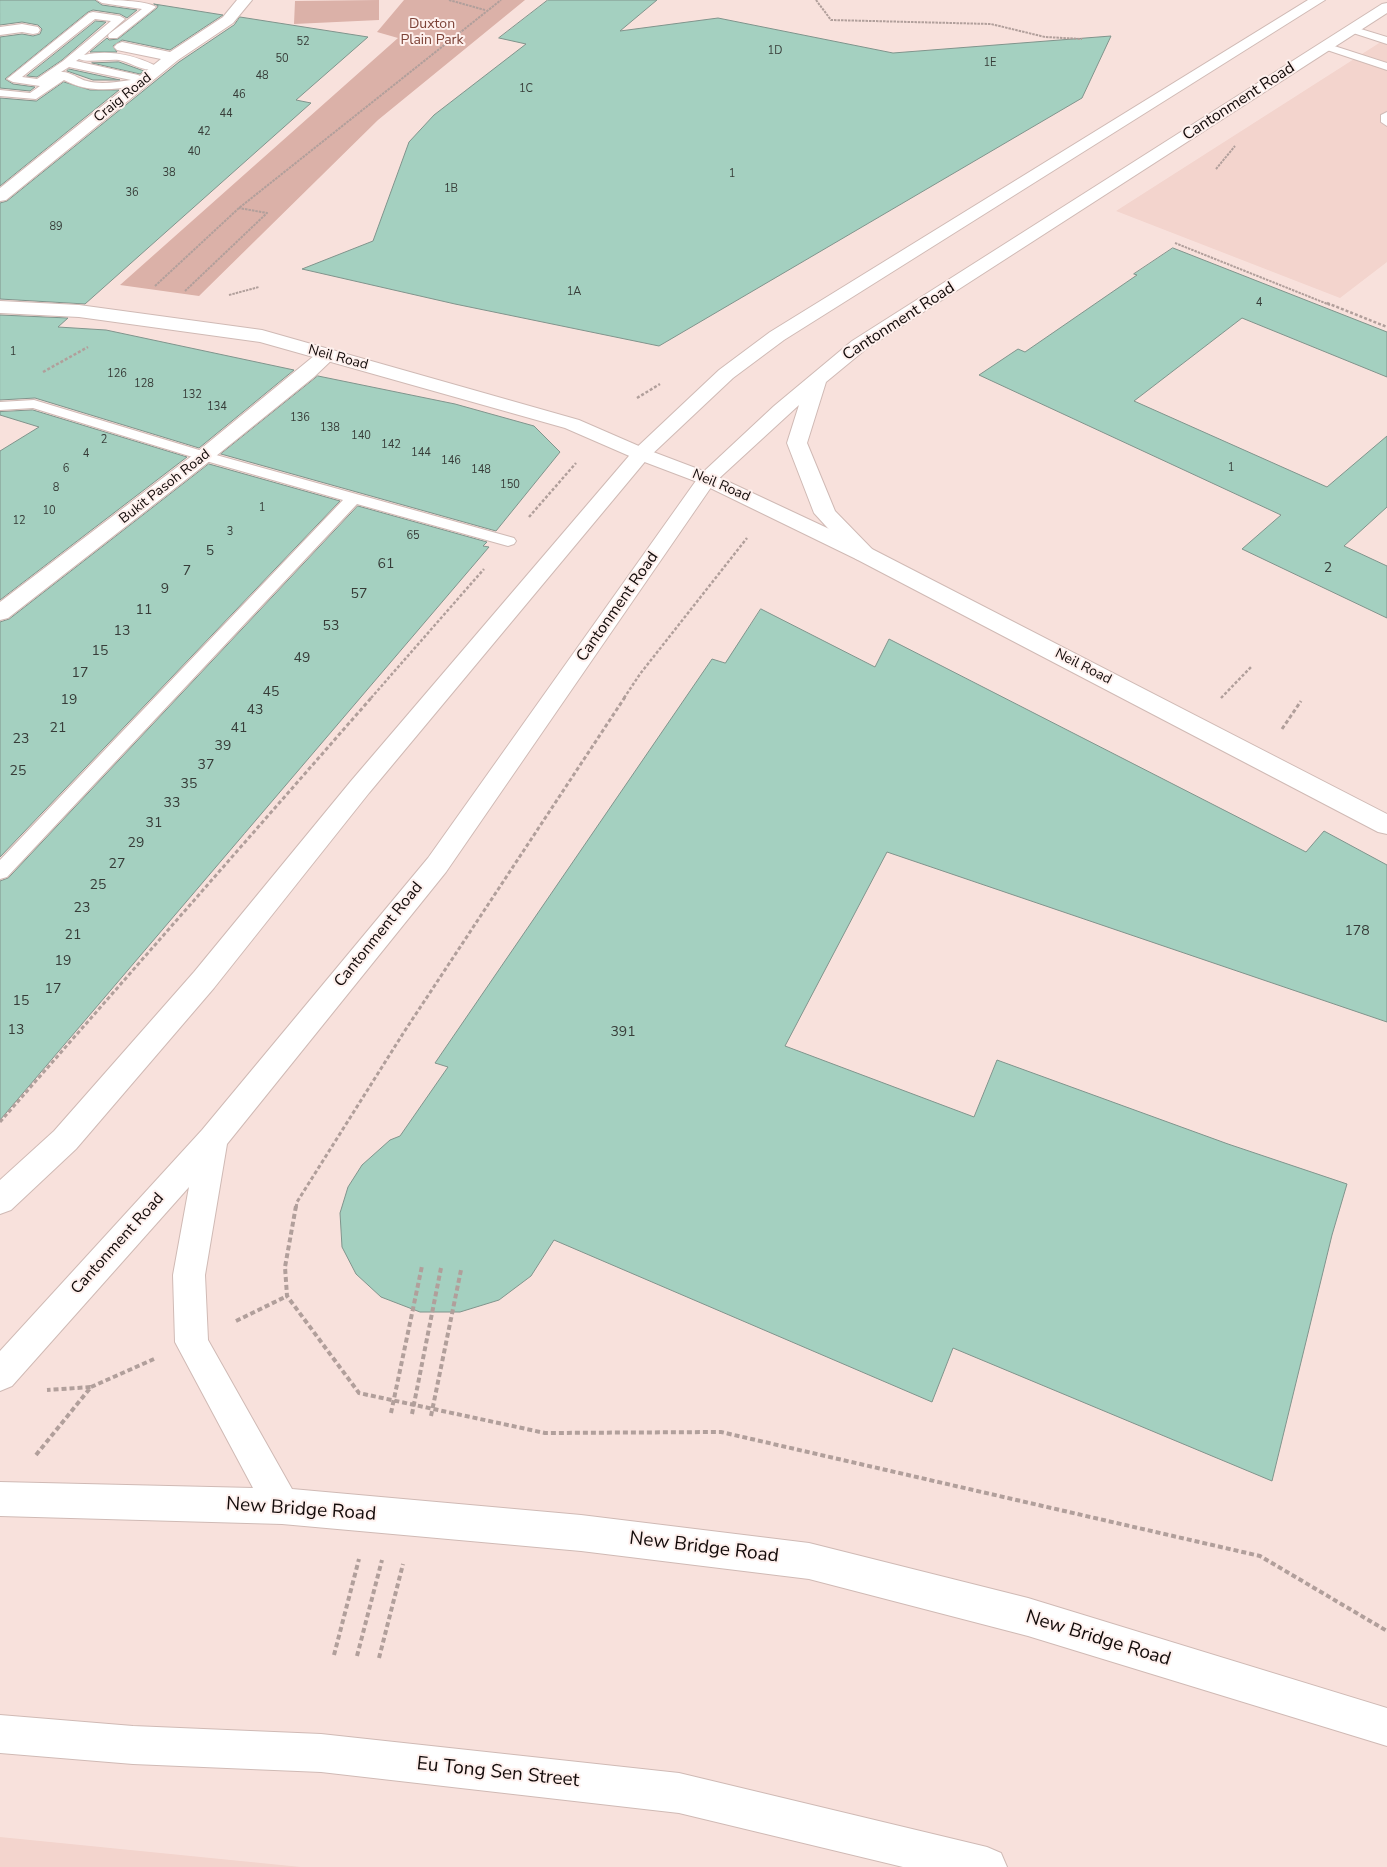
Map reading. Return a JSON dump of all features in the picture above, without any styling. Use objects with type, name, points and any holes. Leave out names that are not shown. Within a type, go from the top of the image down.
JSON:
[{"type":"main road","name":"Craig Road","points":[[0,186],[39,160],[218,19],[235,0]]},
{"type":"main road","name":"Craig Road","points":[[103,110],[150,67],[228,20],[245,0]]},
{"type":"main road","points":[[0,1200],[65,1140],[204,980],[360,787],[641,454],[726,374],[777,336],[1318,0]]},
{"type":"main road","name":"Cantonment Road","points":[[0,1375],[213,1139],[437,865],[707,479],[743,444],[859,345],[1387,7]]},
{"type":"main road","points":[[0,30],[22,28],[33,30]]},
{"type":"main road","points":[[122,47],[169,56]]},
{"type":"main road","name":"Craig Road","points":[[0,196],[39,160]]},
{"type":"main road","name":"Neil Road","points":[[0,307],[79,311],[262,336],[572,424],[641,454],[707,479],[864,554],[1387,824]]},
{"type":"main road","name":"Bukit Pasoh Road","points":[[0,613],[204,456],[307,374],[327,355]]},
{"type":"main road","points":[[817,379],[797,443],[825,513],[864,554]]},
{"type":"main road","points":[[213,1139],[189,1275],[192,1342],[282,1506]]},
{"type":"main road","name":"New Bridge Road","points":[[1,1499],[282,1506],[581,1533],[809,1561],[1028,1617],[1387,1727]]},
{"type":"main road","name":"Eu Tong Sen Street","points":[[0,1734],[132,1745],[321,1753],[679,1793],[987,1867]]},
{"type":"main road","points":[[0,1752],[132,1745]]},
{"type":"lane","points":[[0,78],[102,0],[151,7],[84,58],[115,56],[134,60],[150,67]]},
{"type":"lane","points":[[0,93],[32,97],[65,69],[120,19],[93,15],[13,79],[39,84],[65,69],[135,80]]},
{"type":"lane","points":[[1351,29],[1387,41]]},
{"type":"lane","points":[[1325,46],[1387,66]]},
{"type":"lane","points":[[65,69],[81,84],[94,86],[135,80]]},
{"type":"lane","points":[[1387,115],[1387,122]]},
{"type":"lane","points":[[0,406],[34,404],[204,456],[508,541]]},
{"type":"lane","points":[[0,872],[354,498]]},
{"type":"path","points":[[449,0],[486,10]]},
{"type":"path","points":[[157,286],[239,208],[501,0]]},
{"type":"path","points":[[816,0],[831,20],[991,24],[1045,37],[1082,39]]},
{"type":"path","points":[[184,292],[267,213],[239,208]]},
{"type":"path","points":[[1175,243],[1387,327]]},
{"type":"path","points":[[39,374],[93,344]]},
{"type":"path","points":[[0,1122],[576,462]]},
{"type":"path","points":[[749,536],[640,674],[404,1032],[297,1202],[286,1267],[287,1296],[358,1394],[545,1433],[722,1432],[1260,1556],[1387,1632]]},
{"type":"path","points":[[1279,734],[1302,701]]},
{"type":"path","points":[[391,1413],[422,1266]]},
{"type":"path","points":[[412,1414],[441,1268]]},
{"type":"path","points":[[431,1416],[462,1270]]},
{"type":"path","points":[[1,1499],[91,1387],[46,1390]]},
{"type":"path","points":[[334,1655],[362,1551]]},
{"type":"path","points":[[357,1656],[384,1553]]},
{"type":"path","points":[[379,1658],[406,1555]]},
{"type":"shaded area","points":[[1387,38],[1387,262],[1340,298],[1116,211]]},
{"type":"shaded area","points":[[0,1837],[301,1867],[0,1867]]},
{"type":"green space","points":[[379,0],[379,20],[294,24],[295,1]]},
{"type":"green space","name":"Duxton Plain Park","points":[[404,0],[525,0],[378,120],[199,296],[120,285],[398,38],[377,32]]},
{"type":"building","points":[[0,0],[95,0],[102,5],[137,10],[127,18],[120,14],[93,10],[88,12],[5,79],[13,84],[35,87],[30,91],[0,88],[0,37],[22,34],[33,36],[40,34],[42,29],[38,25],[22,22],[0,25]]},
{"type":"building","points":[[548,0],[657,0],[620,31],[718,18],[893,53],[1111,36],[1082,98],[659,346],[455,304],[302,269],[373,241],[409,142],[434,115],[526,44],[499,38]]},
{"type":"building","points":[[154,4],[223,15],[170,50],[122,40],[113,46],[117,52],[90,52],[107,38],[109,40],[118,39],[157,8],[158,6]]},
{"type":"building","points":[[240,17],[368,37],[296,100],[311,103],[85,304],[0,299],[0,203],[7,201],[179,62],[234,25]]},
{"type":"building","points":[[96,21],[106,22],[62,60],[37,77],[27,76]]},
{"type":"building","points":[[119,62],[144,71],[140,74],[92,63]]},
{"type":"building","points":[[69,69],[120,80],[93,80],[67,71]]},
{"type":"building","points":[[64,82],[90,90],[119,90],[0,186],[0,98],[36,101]]},
{"type":"building","points":[[1173,248],[1387,332],[1387,377],[1242,318],[1134,401],[1327,487],[1387,436],[1387,507],[1344,546],[1387,566],[1387,618],[1242,549],[1281,515],[979,375],[1018,349],[1025,352]]},
{"type":"building","points":[[0,315],[68,318],[58,327],[106,330],[294,370],[199,448],[35,398],[0,400]]},
{"type":"building","points":[[318,376],[455,404],[534,426],[560,452],[496,531],[221,454]]},
{"type":"building","points":[[33,410],[187,457],[0,600],[0,451],[39,427],[0,415],[0,412]]},
{"type":"building","points":[[209,464],[340,501],[0,857],[0,622],[9,619]]},
{"type":"building","points":[[358,506],[487,542],[483,546],[489,547],[0,1120],[0,881],[8,878]]},
{"type":"building","points":[[761,609],[875,667],[889,639],[1306,852],[1324,831],[1387,865],[1387,1022],[887,852],[785,1046],[974,1117],[997,1060],[1228,1144],[1347,1184],[1332,1235],[1272,1481],[953,1348],[932,1402],[554,1240],[531,1276],[499,1300],[460,1312],[420,1312],[381,1297],[356,1274],[342,1247],[340,1213],[348,1187],[362,1165],[390,1140],[400,1136],[448,1067],[435,1063],[712,659],[725,663]]}]
